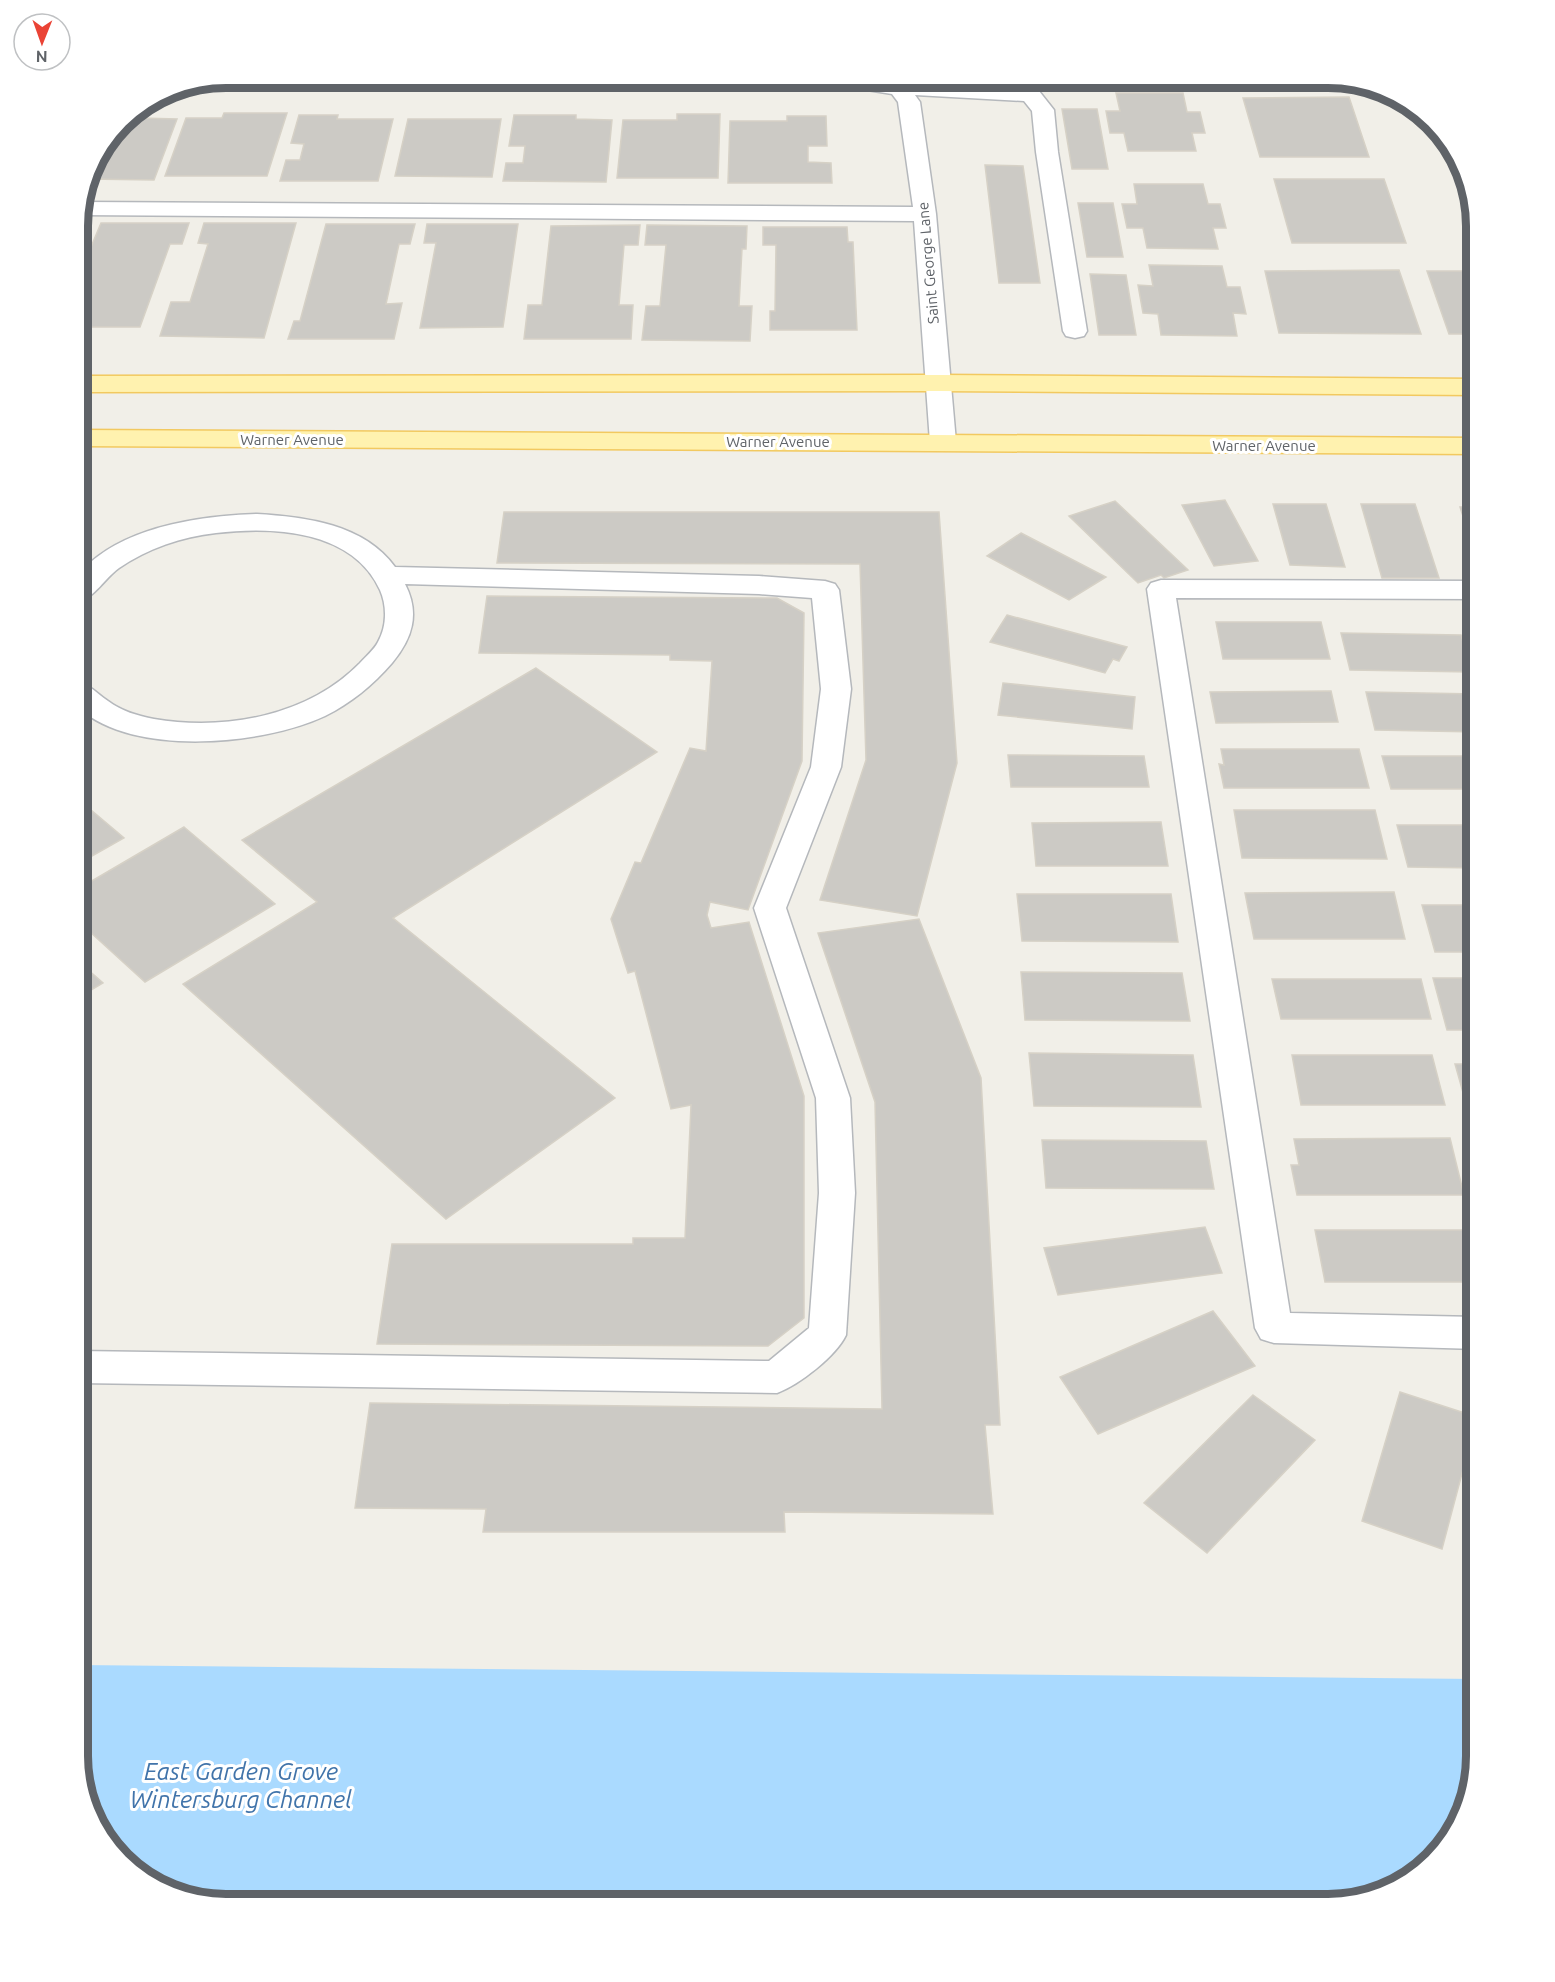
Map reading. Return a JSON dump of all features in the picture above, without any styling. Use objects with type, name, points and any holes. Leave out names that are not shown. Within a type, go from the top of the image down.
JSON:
[{"type":"main road","points":[[89,384],[938,383],[1466,387]]},
{"type":"main road","name":"Warner Avenue","points":[[89,438],[1466,446]]},
{"type":"street","name":"Saint George Lane","points":[[900,89],[909,102],[925,214],[943,442]]},
{"type":"street","points":[[1016,89],[1031,96],[1043,110],[1047,152],[1076,332]]},
{"type":"street","points":[[90,209],[925,214]]},
{"type":"street","points":[[89,579],[100,568],[134,549],[170,534],[210,525],[259,522],[300,526],[338,536],[368,553],[389,575],[400,608],[393,643],[366,677],[323,705],[268,725],[209,734],[151,729],[103,712],[89,701]]},
{"type":"street","points":[[88,1367],[777,1377],[827,1335],[837,1193],[833,1098],[770,908],[826,767],[836,689],[825,590],[759,585],[389,575]]},
{"type":"street","points":[[1466,590],[1161,589],[1274,1329],[1466,1333]]},
{"type":"water","name":"East Garden Grove Wintersburg Channel","points":[[88,1665],[1466,1679],[1465,1774],[1462,1791],[1448,1825],[1438,1840],[1420,1859],[1398,1875],[1381,1883],[1364,1889],[1329,1894],[226,1894],[191,1889],[157,1875],[129,1853],[112,1832],[103,1817],[91,1783],[88,1756]]},
{"type":"building","points":[[1116,93],[1183,93],[1187,112],[1200,112],[1205,133],[1192,133],[1196,151],[1128,151],[1124,133],[1110,133],[1106,111],[1120,111]]},
{"type":"building","points":[[1349,97],[1369,157],[1260,157],[1243,98]]},
{"type":"building","points":[[1062,109],[1097,109],[1108,169],[1072,169]]},
{"type":"building","points":[[224,113],[287,113],[267,176],[165,176],[186,118],[222,118]]},
{"type":"building","points":[[677,114],[720,114],[718,178],[617,178],[623,120],[677,120]]},
{"type":"building","points":[[299,115],[338,115],[337,119],[393,119],[378,181],[280,181],[286,160],[300,160],[304,144],[291,143]]},
{"type":"building","points":[[514,115],[576,115],[576,119],[612,120],[606,182],[503,181],[506,163],[523,163],[525,146],[509,146]]},
{"type":"building","points":[[787,116],[826,116],[827,146],[808,146],[808,162],[831,163],[832,183],[728,183],[730,121],[787,121]]},
{"type":"building","points":[[141,118],[177,119],[154,180],[97,179],[117,142]]},
{"type":"building","points":[[408,119],[501,119],[492,177],[395,176]]},
{"type":"building","points":[[985,165],[1023,166],[1040,283],[999,283]]},
{"type":"building","points":[[1274,179],[1384,179],[1406,243],[1292,243]]},
{"type":"building","points":[[1134,184],[1203,184],[1208,204],[1220,204],[1226,228],[1213,228],[1218,249],[1147,248],[1143,228],[1127,228],[1122,204],[1137,204]]},
{"type":"building","points":[[1078,203],[1113,203],[1123,257],[1087,257]]},
{"type":"building","points":[[101,223],[189,223],[182,244],[170,244],[140,327],[89,327],[89,252]]},
{"type":"building","points":[[204,223],[296,223],[264,338],[160,336],[171,302],[190,302],[208,244],[198,243]]},
{"type":"building","points":[[326,224],[415,224],[410,244],[399,244],[386,304],[402,303],[394,339],[288,339],[294,321],[300,321]]},
{"type":"building","points":[[427,224],[518,224],[503,327],[420,328],[436,243],[424,243]]},
{"type":"building","points":[[640,225],[638,245],[624,245],[619,305],[633,305],[631,339],[524,339],[528,305],[542,305],[551,226]]},
{"type":"building","points":[[647,225],[747,226],[746,249],[742,249],[739,306],[752,306],[750,341],[642,340],[646,306],[660,306],[666,245],[645,245]]},
{"type":"building","points":[[763,227],[847,227],[848,242],[853,242],[857,330],[770,330],[770,311],[775,311],[776,245],[763,245]]},
{"type":"building","points":[[1149,265],[1222,266],[1227,287],[1240,287],[1246,314],[1233,313],[1237,336],[1161,335],[1158,314],[1143,313],[1138,285],[1153,286]]},
{"type":"building","points":[[1399,270],[1421,334],[1279,333],[1265,271]]},
{"type":"building","points":[[1427,271],[1466,271],[1466,334],[1449,334]]},
{"type":"building","points":[[1090,274],[1126,275],[1136,335],[1099,335]]},
{"type":"building","points":[[1225,500],[1258,561],[1214,566],[1182,505]]},
{"type":"building","points":[[1115,501],[1188,570],[1164,578],[1161,575],[1138,583],[1069,516]]},
{"type":"building","points":[[1273,504],[1326,504],[1345,567],[1290,565]]},
{"type":"building","points":[[1361,504],[1415,504],[1439,578],[1382,578]]},
{"type":"building","points":[[1460,507],[1466,507],[1466,525]]},
{"type":"building","points":[[504,512],[939,512],[957,763],[917,916],[820,900],[866,760],[860,564],[497,563]]},
{"type":"building","points":[[1021,533],[1106,577],[1069,600],[987,556]]},
{"type":"building","points":[[487,596],[777,598],[804,613],[802,761],[748,910],[710,902],[707,915],[711,928],[749,922],[804,1096],[804,1318],[768,1346],[377,1344],[392,1244],[633,1244],[633,1238],[685,1238],[691,1105],[671,1109],[635,971],[628,973],[611,919],[635,862],[641,863],[690,748],[706,751],[712,661],[670,660],[670,655],[479,653]]},
{"type":"building","points":[[1007,615],[1127,647],[1119,661],[1113,659],[1105,673],[990,642]]},
{"type":"building","points":[[1216,622],[1321,622],[1330,659],[1223,659]]},
{"type":"building","points":[[1341,633],[1461,635],[1466,654],[1466,672],[1350,670]]},
{"type":"building","points":[[536,668],[657,752],[393,918],[615,1098],[446,1219],[183,984],[317,902],[242,840]]},
{"type":"building","points":[[1003,683],[1135,697],[1132,729],[998,715]]},
{"type":"building","points":[[1331,691],[1338,722],[1216,723],[1210,692]]},
{"type":"building","points":[[1366,692],[1466,694],[1466,732],[1375,730]]},
{"type":"building","points":[[1221,749],[1359,749],[1369,788],[1224,788],[1219,764],[1224,765]]},
{"type":"building","points":[[1008,755],[1144,756],[1149,787],[1011,787]]},
{"type":"building","points":[[1382,756],[1466,756],[1466,789],[1391,789]]},
{"type":"building","points":[[89,808],[124,838],[89,858]]},
{"type":"building","points":[[1234,810],[1375,810],[1387,859],[1242,858]]},
{"type":"building","points":[[1161,822],[1168,866],[1036,866],[1032,823]]},
{"type":"building","points":[[1397,825],[1466,825],[1466,868],[1408,867]]},
{"type":"building","points":[[184,827],[275,904],[145,982],[89,931],[89,883]]},
{"type":"building","points":[[1394,892],[1405,939],[1254,939],[1245,893]]},
{"type":"building","points":[[1017,894],[1171,894],[1178,942],[1022,941]]},
{"type":"building","points":[[1422,905],[1466,905],[1466,952],[1435,952]]},
{"type":"building","points":[[919,919],[981,1078],[1000,1425],[985,1425],[993,1514],[784,1512],[785,1532],[483,1532],[486,1509],[355,1508],[370,1403],[882,1409],[875,1102],[818,933]]},
{"type":"building","points":[[89,970],[103,983],[88,992]]},
{"type":"building","points":[[1021,972],[1182,973],[1190,1021],[1025,1020]]},
{"type":"building","points":[[1433,978],[1466,978],[1466,1030],[1447,1030]]},
{"type":"building","points":[[1272,979],[1421,979],[1431,1019],[1281,1019]]},
{"type":"building","points":[[1029,1053],[1193,1055],[1201,1107],[1034,1106]]},
{"type":"building","points":[[1292,1055],[1432,1055],[1445,1105],[1301,1105]]},
{"type":"building","points":[[1455,1064],[1466,1064],[1466,1103]]},
{"type":"building","points":[[1450,1138],[1464,1195],[1297,1195],[1291,1165],[1299,1165],[1294,1139]]},
{"type":"building","points":[[1042,1140],[1206,1141],[1214,1189],[1046,1188]]},
{"type":"building","points":[[1205,1227],[1222,1273],[1058,1295],[1044,1248]]},
{"type":"building","points":[[1315,1230],[1466,1230],[1466,1282],[1325,1282]]},
{"type":"building","points":[[1213,1311],[1255,1366],[1098,1434],[1060,1377]]},
{"type":"building","points":[[1400,1392],[1466,1413],[1466,1458],[1442,1549],[1362,1521]]},
{"type":"building","points":[[1253,1395],[1315,1440],[1207,1553],[1144,1503]]}]
